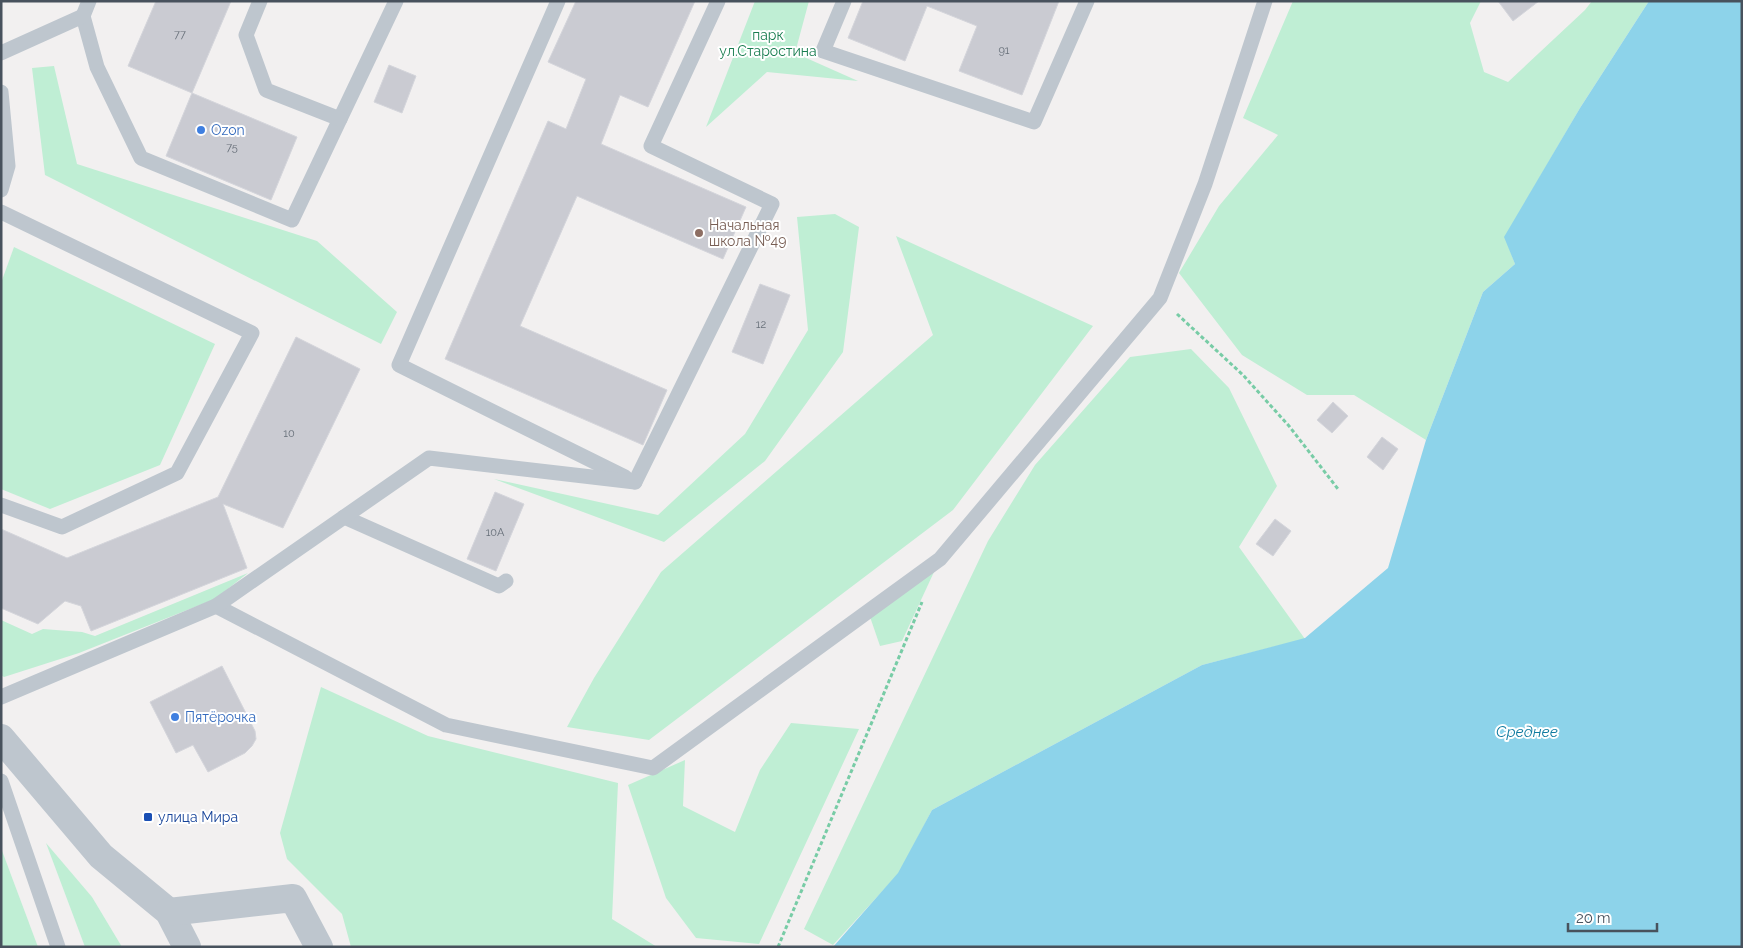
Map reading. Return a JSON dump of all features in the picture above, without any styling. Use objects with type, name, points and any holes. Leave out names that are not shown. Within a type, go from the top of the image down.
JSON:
[{"type":"street","points":[[1,738],[101,856],[169,912],[187,947]]},
{"type":"street","points":[[169,912],[293,898],[319,947]]},
{"type":"lane","points":[[1,53],[82,16],[89,1]]},
{"type":"lane","points":[[260,1],[246,35],[266,90],[340,119]]},
{"type":"lane","points":[[82,16],[97,67],[141,158],[292,220],[396,1]]},
{"type":"lane","points":[[558,1],[399,365],[635,482]]},
{"type":"lane","points":[[635,482],[772,204],[652,146],[718,1]]},
{"type":"lane","points":[[844,1],[823,51],[1034,122],[1087,1]]},
{"type":"lane","points":[[216,606],[446,725],[653,768],[940,560],[1160,298],[1205,184],[1265,1]]},
{"type":"lane","points":[[1,92],[8,166],[1,190]]},
{"type":"lane","points":[[1,212],[252,333],[177,473],[62,527],[1,505]]},
{"type":"lane","points":[[1,697],[216,606],[429,458],[635,482]]},
{"type":"lane","points":[[344,517],[499,586],[506,581]]},
{"type":"lane","points":[[1,781],[58,947]]},
{"type":"path","points":[[1160,298],[1243,376],[1289,426],[1338,490]]},
{"type":"path","points":[[778,947],[940,560]]},
{"type":"green space","name":"парк ул.Старостина","points":[[755,1],[809,1],[795,53],[858,81],[767,72],[706,127]]},
{"type":"green space","points":[[1293,1],[1481,1],[1470,23],[1484,72],[1508,82],[1585,10],[1592,1],[1649,1],[1580,108],[1505,237],[1515,264],[1483,292],[1426,440],[1354,395],[1307,395],[1242,355],[1179,273],[1219,206],[1278,135],[1243,118]]},
{"type":"green space","points":[[54,66],[77,164],[317,241],[397,312],[381,344],[45,175],[32,68]]},
{"type":"green space","points":[[835,214],[859,227],[843,352],[765,461],[664,542],[494,479],[658,515],[745,434],[808,330],[797,217]]},
{"type":"green space","points":[[896,236],[1093,326],[953,510],[649,740],[567,727],[594,678],[661,572],[933,335]]},
{"type":"green space","points":[[14,247],[215,344],[160,465],[50,509],[1,489],[1,283]]},
{"type":"green space","points":[[1191,349],[1229,388],[1277,486],[1239,547],[1305,639],[1202,665],[932,810],[899,873],[833,945],[804,929],[988,541],[1035,465],[1130,357]]},
{"type":"green space","points":[[940,559],[902,641],[880,646],[869,614]]},
{"type":"green space","points":[[248,573],[215,599],[79,653],[4,677],[1,675],[1,620],[32,634],[43,629],[82,632],[95,636]]},
{"type":"green space","points":[[321,687],[428,736],[618,783],[612,919],[657,947],[351,947],[342,914],[287,859],[280,833]]},
{"type":"green space","points":[[791,723],[859,729],[759,944],[696,938],[666,898],[628,785],[685,760],[683,806],[735,832],[760,770]]},
{"type":"green space","points":[[46,843],[92,897],[122,947],[85,947]]},
{"type":"green space","points":[[1,848],[38,947],[1,947]]},
{"type":"water","name":"Среднее","points":[[1649,1],[1742,1],[1742,947],[833,947],[898,873],[932,810],[1202,665],[1305,638],[1388,568],[1426,440],[1483,292],[1515,264],[1504,237],[1580,108]]},
{"type":"building","points":[[156,1],[231,1],[192,93],[128,66]]},
{"type":"building","name":"Начальная школа №49","points":[[576,1],[695,1],[648,107],[620,95],[601,144],[746,207],[723,259],[577,196],[520,326],[667,390],[643,445],[445,359],[548,121],[566,129],[586,79],[548,62]]},
{"type":"building","points":[[863,1],[1059,1],[1022,95],[959,71],[977,26],[927,6],[905,61],[848,38]]},
{"type":"building","points":[[1498,1],[1539,1],[1513,21]]},
{"type":"building","points":[[389,65],[416,76],[402,113],[374,102]]},
{"type":"building","points":[[192,93],[297,137],[271,200],[166,156]]},
{"type":"building","points":[[760,284],[790,295],[763,364],[732,352]]},
{"type":"building","points":[[296,337],[360,369],[283,528],[223,504],[247,568],[91,631],[81,606],[65,601],[38,624],[1,608],[1,529],[67,558],[218,497]]},
{"type":"building","points":[[1333,402],[1348,416],[1332,433],[1317,420]]},
{"type":"building","points":[[1382,437],[1398,449],[1383,470],[1367,457]]},
{"type":"building","points":[[495,492],[524,504],[496,571],[467,559]]},
{"type":"building","points":[[1275,519],[1291,531],[1273,556],[1256,544]]},
{"type":"building","points":[[222,666],[255,731],[256,739],[245,753],[208,772],[193,745],[176,753],[150,702]]},
{"type":"place","name":"Ozon","points":[[201,130]]},
{"type":"place","name":"Начальная школа №49","points":[[699,233]]},
{"type":"place","name":"Пятёрочка","points":[[175,717]]},
{"type":"place","name":"улица Мира","points":[[148,817]]}]
